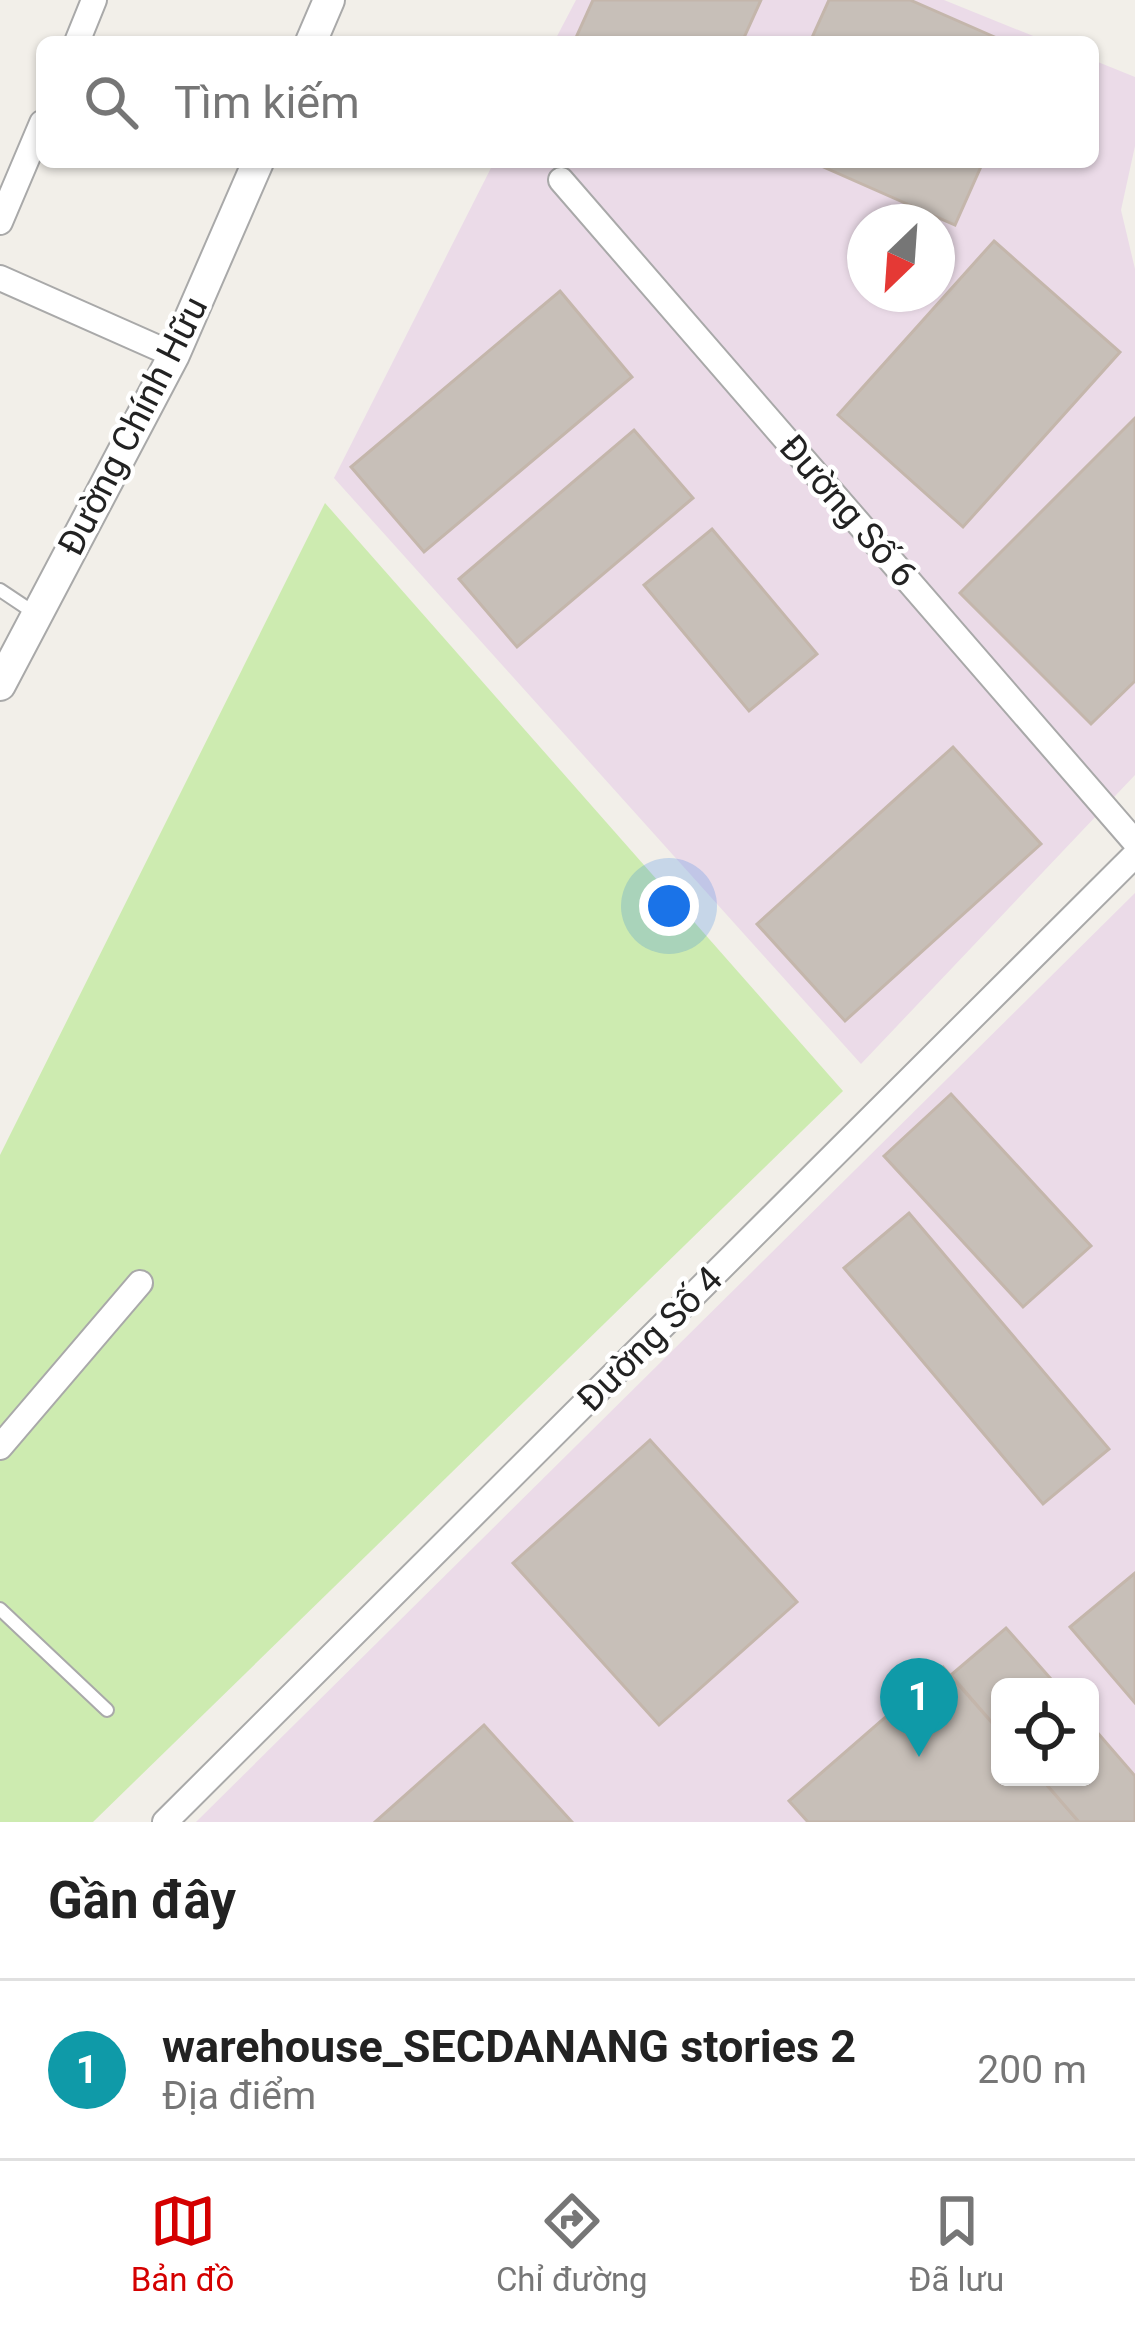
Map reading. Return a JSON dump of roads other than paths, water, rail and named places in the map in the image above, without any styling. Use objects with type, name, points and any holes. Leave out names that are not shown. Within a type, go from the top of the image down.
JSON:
[{"type":"street","points":[[79,36],[94,0]]},
{"type":"street","points":[[314,36],[329,0]]},
{"type":"street","points":[[0,222],[36,137]]},
{"type":"street","name":"Đường Chính Hữu","points":[[0,685],[174,355],[255,168]]},
{"type":"street","name":"Đường Số 6","points":[[561,180],[1135,842]]},
{"type":"street","points":[[0,278],[174,355]]},
{"type":"street","name":"Đường Số 4","points":[[165,1822],[1135,855]]},
{"type":"street","points":[[0,1447],[140,1282]]},
{"type":"lane","points":[[0,590],[37,615]]},
{"type":"lane","points":[[0,1609],[107,1710]]},
{"type":"place","name":"warehouse_SECDANANG stories 2","points":[[919,1757]]}]
